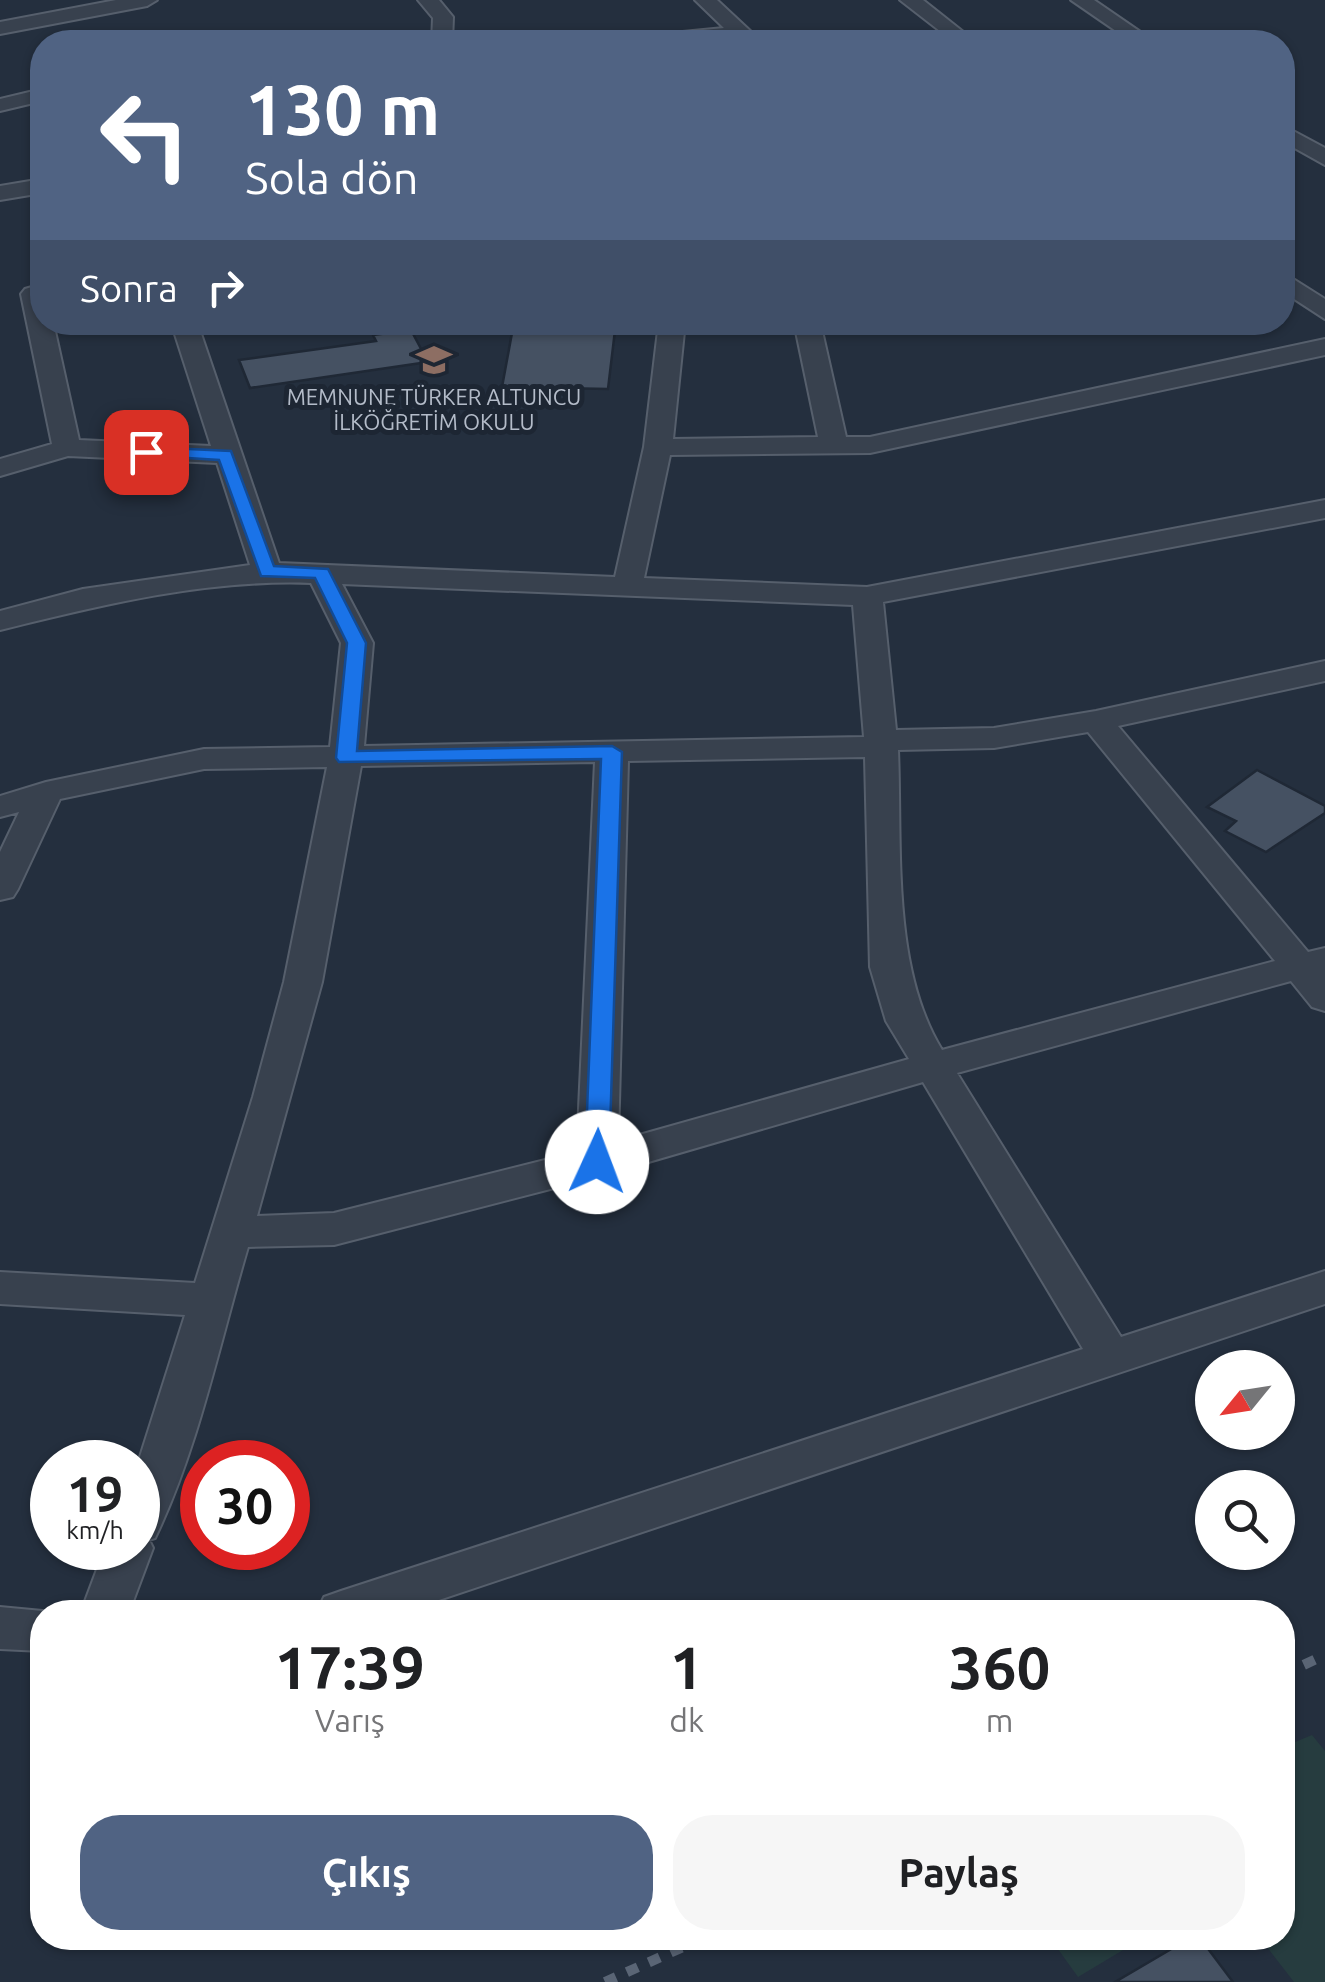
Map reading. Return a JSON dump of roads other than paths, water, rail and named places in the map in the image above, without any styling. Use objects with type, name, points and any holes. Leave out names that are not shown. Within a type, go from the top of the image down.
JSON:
[{"type":"street","points":[[8,0],[48,30]]},
{"type":"street","points":[[0,28],[148,0]]},
{"type":"street","points":[[428,0],[443,18],[442,30]]},
{"type":"street","points":[[706,0],[738,30]]},
{"type":"street","points":[[910,0],[950,30]]},
{"type":"street","points":[[1081,0],[1127,30]]},
{"type":"street","points":[[0,105],[30,98]]},
{"type":"street","points":[[1295,138],[1325,158]]},
{"type":"street","points":[[0,193],[30,188]]},
{"type":"street","points":[[1295,289],[1325,311]]},
{"type":"street","points":[[41,335],[67,448]]},
{"type":"street","points":[[188,335],[267,572]]},
{"type":"street","points":[[628,584],[658,447],[671,335]]},
{"type":"street","points":[[810,335],[834,446]]},
{"type":"street","points":[[658,447],[870,446],[1325,347]]},
{"type":"street","points":[[0,468],[67,448],[226,455]]},
{"type":"street","points":[[0,621],[83,598],[267,572],[866,596],[1324,510]]},
{"type":"street","points":[[160,1456],[273,1097],[303,982],[346,758],[357,643],[321,572]]},
{"type":"street","points":[[866,596],[880,743],[889,968],[905,1021],[1110,1356]]},
{"type":"street","points":[[0,807],[46,792],[204,759],[612,752],[994,738],[1325,670]]},
{"type":"street","points":[[231,1232],[334,1229],[597,1162],[932,1066],[1317,975],[1096,720]]},
{"type":"street","points":[[597,1162],[612,752]]},
{"type":"street","points":[[0,890],[46,792]]},
{"type":"street","points":[[377,1600],[1325,1287]]},
{"type":"street","points":[[0,1288],[210,1300]]},
{"type":"street","points":[[110,1600],[121,1570]]},
{"type":"street","points":[[0,1628],[30,1629]]},
{"type":"railway","points":[[1295,1669],[1325,1655]]},
{"type":"railway","points":[[605,1982],[676,1950]]},
{"type":"place","name":"MEMNUNE TÜRKER ALTUNCU İLKÖĞRETİM OKULU","points":[[434,360]]}]
